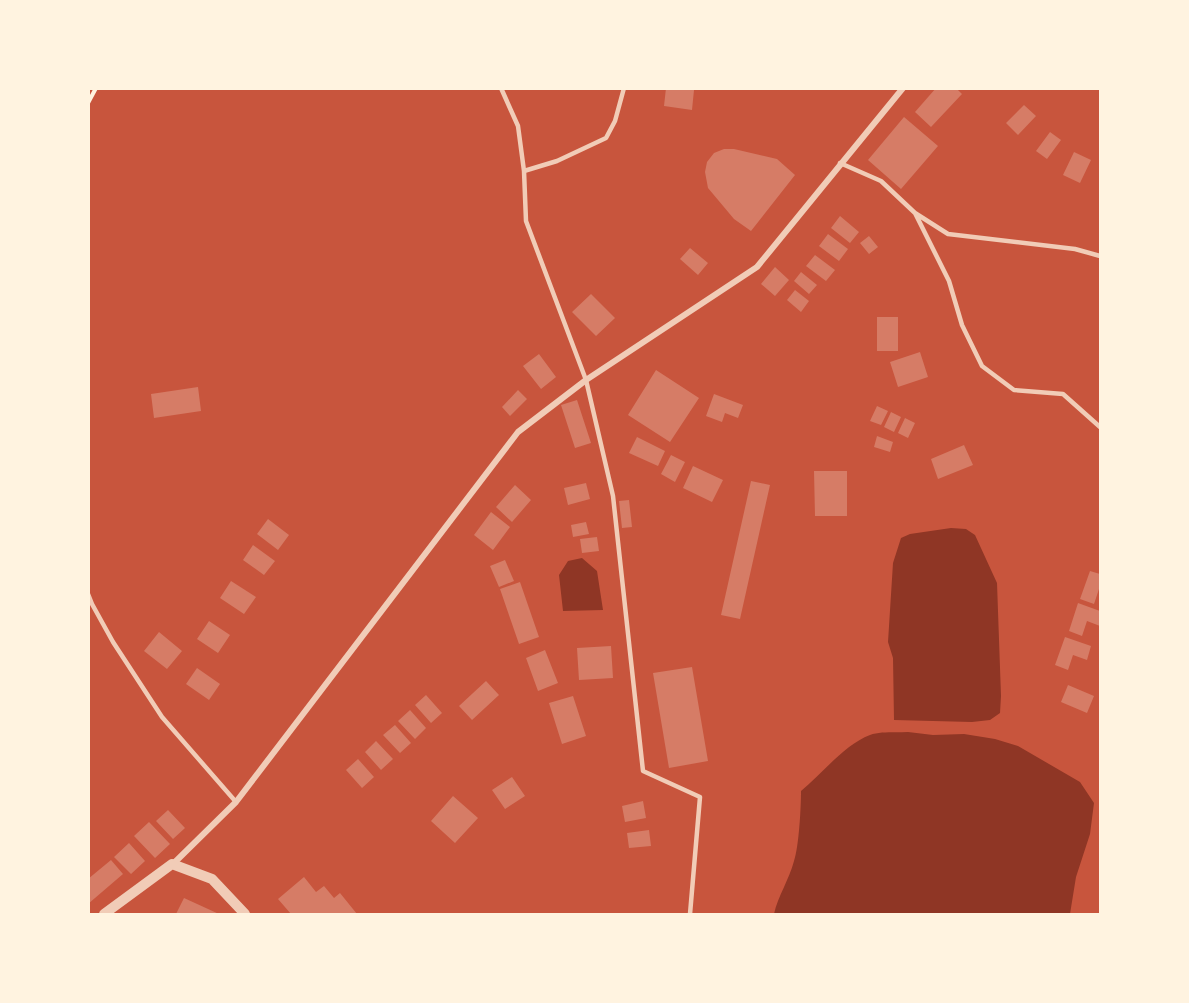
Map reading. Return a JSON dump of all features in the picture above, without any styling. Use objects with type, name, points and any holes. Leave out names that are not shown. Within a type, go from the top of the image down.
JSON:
[{"type":"street","points":[[104,915],[172,864],[236,802],[518,432],[586,380],[756,267],[903,88]]},
{"type":"street","points":[[172,864],[212,879],[245,915]]},
{"type":"lane","points":[[501,88],[518,126],[524,171],[526,221],[586,380],[613,496],[643,771],[700,797],[690,915]]},
{"type":"lane","points":[[524,171],[557,161],[606,138],[615,122],[624,88]]},
{"type":"lane","points":[[840,164],[881,181],[915,213],[948,234],[1075,249],[1101,256]]},
{"type":"lane","points":[[915,213],[949,282],[962,325],[982,366],[1014,390],[1063,394],[1101,427]]},
{"type":"lane","points":[[88,594],[113,642],[162,717],[236,802]]},
{"type":"path","points":[[88,103],[96,88]]},
{"type":"shaded area","points":[[951,528],[966,529],[975,535],[997,583],[1000,713],[990,720],[972,722],[894,720],[893,658],[888,642],[893,563],[901,538],[910,534]]},
{"type":"shaded area","points":[[582,558],[597,571],[603,610],[563,611],[559,575],[568,561]]},
{"type":"shaded area","points":[[908,732],[933,735],[964,734],[995,739],[1018,746],[1080,782],[1094,803],[1090,834],[1076,877],[1070,914],[774,914],[796,854],[801,791],[851,745],[860,740],[879,733]]},
{"type":"building","points":[[666,88],[694,90],[692,110],[664,106]]},
{"type":"building","points":[[936,88],[956,88],[962,94],[931,127],[915,112]]},
{"type":"building","points":[[1024,105],[1036,116],[1018,135],[1006,123]]},
{"type":"building","points":[[904,117],[938,146],[901,189],[868,160]]},
{"type":"building","points":[[1050,132],[1061,140],[1047,159],[1036,151]]},
{"type":"building","points":[[724,149],[734,149],[777,159],[795,175],[751,231],[734,219],[708,188],[705,172],[707,162],[714,153]]},
{"type":"building","points":[[1074,152],[1091,160],[1080,183],[1063,175]]},
{"type":"building","points":[[840,216],[859,232],[850,243],[831,228]]},
{"type":"building","points":[[828,234],[848,249],[839,261],[819,246]]},
{"type":"building","points":[[869,236],[878,247],[869,254],[860,243]]},
{"type":"building","points":[[690,248],[708,263],[698,275],[680,259]]},
{"type":"building","points":[[815,255],[835,270],[826,281],[806,266]]},
{"type":"building","points":[[775,267],[789,280],[775,296],[761,284]]},
{"type":"building","points":[[801,272],[817,285],[809,294],[794,281]]},
{"type":"building","points":[[795,290],[809,301],[801,312],[787,300]]},
{"type":"building","points":[[591,294],[615,318],[596,336],[572,312]]},
{"type":"building","points":[[877,317],[898,317],[898,351],[877,351]]},
{"type":"building","points":[[920,352],[928,377],[898,387],[890,362]]},
{"type":"building","points":[[539,354],[556,377],[541,389],[523,366]]},
{"type":"building","points":[[656,370],[699,398],[670,442],[628,415]]},
{"type":"building","points":[[198,387],[201,411],[154,418],[151,394]]},
{"type":"building","points":[[518,390],[527,399],[510,416],[502,407]]},
{"type":"building","points":[[714,394],[743,405],[738,418],[725,413],[722,422],[706,416]]},
{"type":"building","points":[[577,400],[591,443],[575,448],[561,405]]},
{"type":"building","points":[[877,406],[888,411],[881,425],[870,421]]},
{"type":"building","points":[[891,412],[901,417],[894,432],[884,427]]},
{"type":"building","points":[[905,418],[915,423],[908,438],[898,433]]},
{"type":"building","points":[[877,436],[893,442],[890,452],[874,447]]},
{"type":"building","points":[[637,437],[665,451],[658,466],[629,453]]},
{"type":"building","points":[[964,445],[973,465],[938,479],[931,459]]},
{"type":"building","points":[[671,455],[685,462],[675,482],[661,474]]},
{"type":"building","points":[[693,466],[723,480],[712,502],[683,488]]},
{"type":"building","points":[[814,471],[847,471],[847,516],[815,516]]},
{"type":"building","points":[[751,481],[770,485],[740,619],[721,615]]},
{"type":"building","points":[[586,483],[590,499],[568,505],[564,488]]},
{"type":"building","points":[[515,485],[531,500],[512,522],[496,507]]},
{"type":"building","points":[[629,500],[632,527],[622,528],[619,501]]},
{"type":"building","points":[[491,512],[510,527],[493,550],[474,535]]},
{"type":"building","points":[[268,519],[289,535],[278,550],[257,534]]},
{"type":"building","points":[[586,522],[589,534],[573,537],[571,525]]},
{"type":"building","points":[[597,537],[599,551],[582,553],[580,539]]},
{"type":"building","points":[[253,545],[275,561],[264,575],[243,560]]},
{"type":"building","points":[[505,560],[514,581],[499,587],[490,566]]},
{"type":"building","points":[[1090,571],[1100,574],[1100,590],[1094,604],[1080,599]]},
{"type":"building","points":[[231,581],[256,597],[244,614],[220,598]]},
{"type":"building","points":[[520,582],[539,637],[519,644],[500,589]]},
{"type":"building","points":[[1078,603],[1100,611],[1100,626],[1087,621],[1082,636],[1069,631]]},
{"type":"building","points":[[209,621],[230,635],[218,653],[197,639]]},
{"type":"building","points":[[159,632],[182,651],[167,669],[144,651]]},
{"type":"building","points":[[1065,637],[1091,646],[1087,660],[1073,655],[1068,670],[1055,665]]},
{"type":"building","points":[[611,646],[613,678],[579,680],[577,648]]},
{"type":"building","points":[[545,650],[558,683],[538,691],[526,658]]},
{"type":"building","points":[[692,667],[708,761],[669,768],[653,673]]},
{"type":"building","points":[[197,668],[220,684],[209,700],[186,684]]},
{"type":"building","points":[[486,681],[499,695],[472,720],[459,706]]},
{"type":"building","points":[[1068,685],[1094,696],[1087,713],[1061,702]]},
{"type":"building","points":[[426,695],[442,713],[431,723],[415,705]]},
{"type":"building","points":[[573,696],[586,736],[562,744],[549,703]]},
{"type":"building","points":[[410,710],[426,728],[415,739],[398,721]]},
{"type":"building","points":[[395,725],[411,743],[400,753],[383,735]]},
{"type":"building","points":[[376,741],[393,759],[381,770],[365,752]]},
{"type":"building","points":[[358,759],[374,777],[362,788],[346,770]]},
{"type":"building","points":[[512,777],[525,796],[505,809],[492,790]]},
{"type":"building","points":[[453,796],[478,818],[455,843],[431,821]]},
{"type":"building","points":[[643,801],[646,818],[625,822],[622,806]]},
{"type":"building","points":[[168,810],[185,828],[173,839],[156,821]]},
{"type":"building","points":[[149,822],[170,844],[155,858],[134,836]]},
{"type":"building","points":[[649,830],[651,846],[629,848],[627,833]]},
{"type":"building","points":[[129,843],[145,861],[131,874],[114,857]]},
{"type":"building","points":[[111,860],[123,874],[88,904],[88,879]]},
{"type":"building","points":[[304,877],[316,892],[324,886],[334,898],[340,893],[357,914],[291,914],[278,899]]},
{"type":"building","points":[[184,898],[219,914],[176,914]]}]
